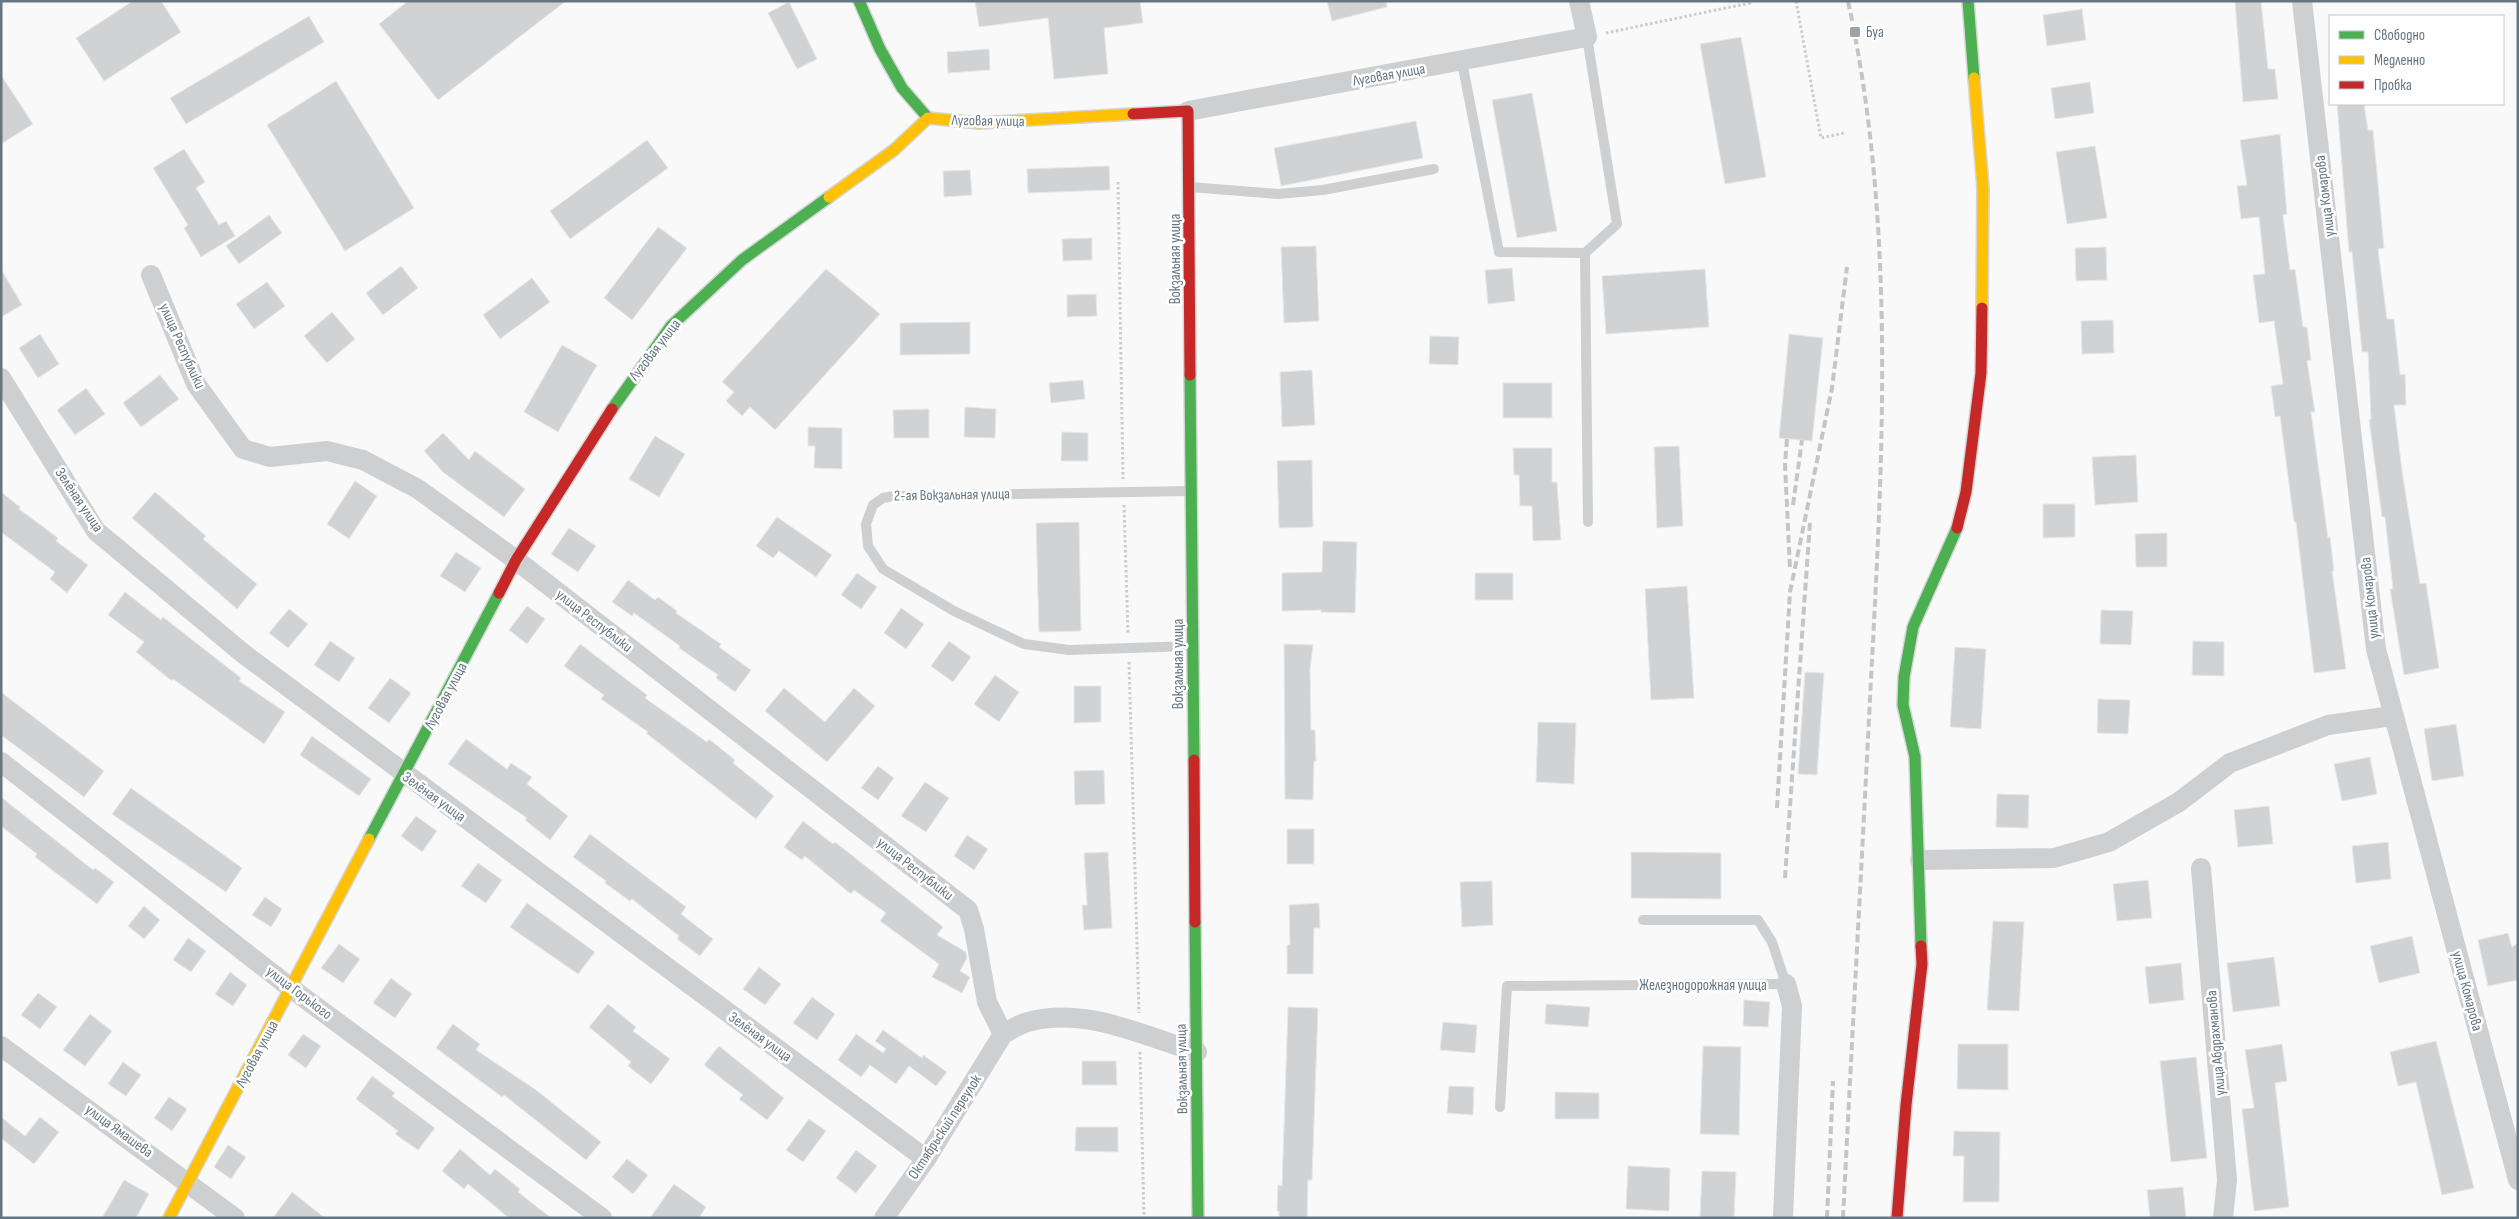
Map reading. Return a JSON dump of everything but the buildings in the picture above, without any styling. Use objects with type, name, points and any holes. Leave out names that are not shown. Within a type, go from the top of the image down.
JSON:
[{"type":"street","points":[[859,1],[880,49],[902,88],[928,118]]},
{"type":"street","points":[[1579,1],[1587,37]]},
{"type":"street","points":[[1897,1218],[1906,1105],[1922,964],[1920,860],[1915,757],[1903,705],[1904,677],[1913,627],[1958,525],[1966,492],[1981,373],[1983,188],[1968,1]]},
{"type":"street","name":"улица Комарова","points":[[2302,1],[2376,649],[2392,716],[2518,1180]]},
{"type":"street","name":"Луговая улица","points":[[169,1218],[405,775],[516,560],[627,385],[671,326],[742,260],[894,150],[928,118],[979,124],[1188,111],[1462,62],[1587,37]]},
{"type":"street","name":"Вокзальная улица","points":[[1188,111],[1198,1218]]},
{"type":"street","name":"улица Республики","points":[[151,275],[196,384],[243,449],[270,457],[327,452],[363,460],[418,490],[516,560],[968,910],[974,929],[987,1002],[1003,1034]]},
{"type":"street","name":"Зелёная улица","points":[[1,378],[96,531],[245,655],[926,1159]]},
{"type":"street","points":[[1920,860],[2054,858],[2108,842],[2179,802],[2230,763],[2328,725],[2392,716]]},
{"type":"street","name":"улица Горького","points":[[1,762],[292,989],[602,1218]]},
{"type":"street","name":"улица Абдрахманова","points":[[2201,868],[2228,1180],[2223,1218]]},
{"type":"street","name":"Железнодорожная улица","points":[[1783,1218],[1792,1006],[1786,984]]},
{"type":"street","points":[[1003,1034],[1026,1022],[1051,1018],[1103,1022],[1197,1052]]},
{"type":"street","name":"Октябрьский переулок","points":[[884,1218],[926,1159],[1003,1034]]},
{"type":"street","name":"улица Ямашева","points":[[1,1046],[235,1218]]},
{"type":"lane","points":[[1462,62],[1500,252],[1585,252],[1617,224],[1587,37]]},
{"type":"lane","points":[[1189,186],[1278,194],[1323,190],[1434,169]]},
{"type":"lane","points":[[1585,252],[1588,522]]},
{"type":"lane","name":"2-ая Вокзальная улица","points":[[1191,491],[894,496],[883,498],[873,505],[866,524],[868,546],[883,569],[954,611],[1024,644],[1070,650],[1192,646]]},
{"type":"lane","points":[[1643,920],[1758,920],[1772,942],[1786,984]]},
{"type":"lane","name":"Железнодорожная улица","points":[[1500,1107],[1507,986],[1786,984]]},
{"type":"path","points":[[1587,37],[1750,4],[1750,1]]},
{"type":"path","points":[[1796,1],[1821,138],[1844,134]]},
{"type":"path","points":[[1118,182],[1124,492],[1144,1218]]},
{"type":"railway","points":[[1843,1218],[1882,424],[1880,254],[1874,169],[1863,85],[1848,1]]},
{"type":"railway","points":[[1777,808],[1790,592],[1832,388],[1847,267]]},
{"type":"railway","points":[[1787,439],[1785,464],[1790,569]]},
{"type":"railway","points":[[1793,505],[1802,440]]},
{"type":"railway","points":[[1785,878],[1810,522]]},
{"type":"railway","points":[[1827,1218],[1833,1081]]},
{"type":"traffic: fast","points":[[859,1],[880,49],[902,88],[928,118]]},
{"type":"traffic: fast","points":[[1968,1],[1974,78]]},
{"type":"traffic: fast","points":[[612,409],[671,326],[742,260],[829,197]]},
{"type":"traffic: fast","points":[[1190,375],[1194,760]]},
{"type":"traffic: fast","points":[[1921,946],[1915,757],[1903,705],[1904,677],[1913,627],[1957,528]]},
{"type":"traffic: fast","points":[[369,839],[499,593]]},
{"type":"traffic: fast","points":[[1195,922],[1198,1218]]},
{"type":"traffic: slow","points":[[1974,78],[1983,188],[1982,308]]},
{"type":"traffic: slow","points":[[829,197],[894,150],[928,118],[979,123],[1133,114]]},
{"type":"traffic: slow","points":[[169,1218],[369,839]]},
{"type":"traffic: jam","points":[[1133,114],[1188,111],[1190,375]]},
{"type":"traffic: jam","points":[[1957,528],[1966,492],[1981,373],[1982,308]]},
{"type":"traffic: jam","points":[[499,593],[516,560],[612,409]]},
{"type":"traffic: jam","points":[[1194,760],[1195,922]]},
{"type":"traffic: jam","points":[[1897,1218],[1906,1105],[1922,964],[1921,946]]},
{"type":"place","name":"Буа","points":[[1855,32]]}]
